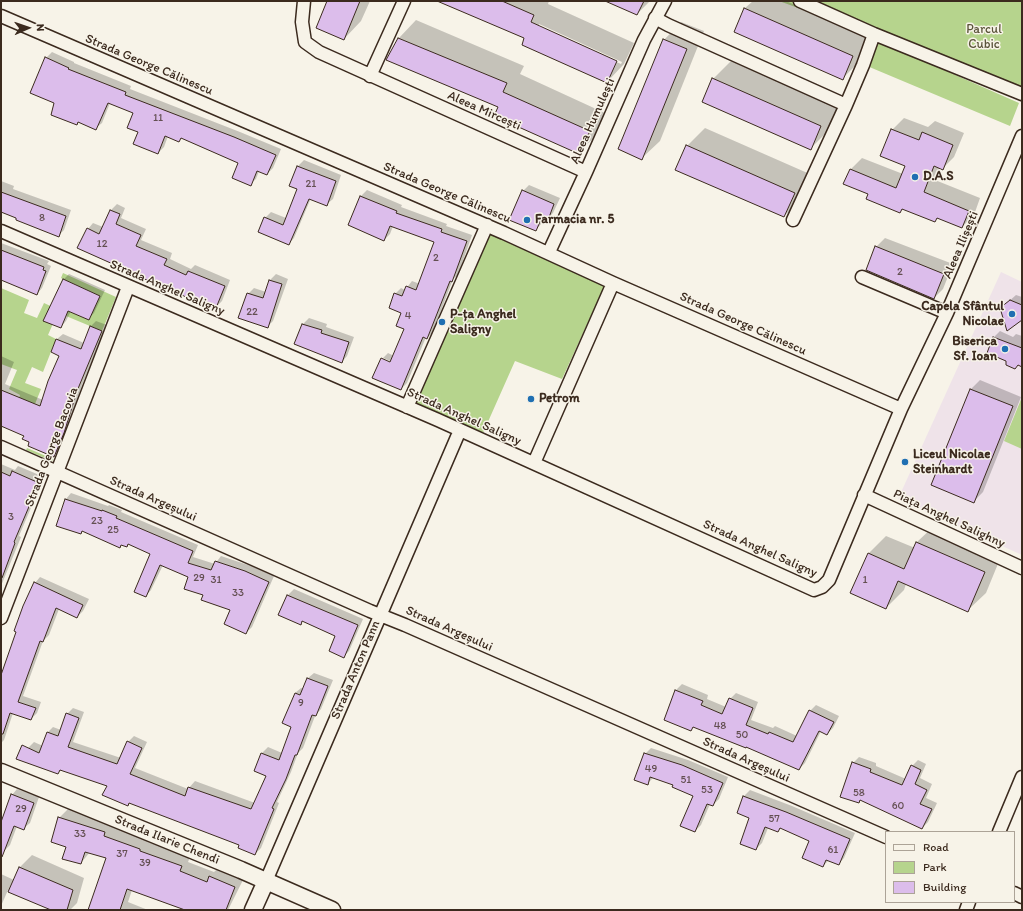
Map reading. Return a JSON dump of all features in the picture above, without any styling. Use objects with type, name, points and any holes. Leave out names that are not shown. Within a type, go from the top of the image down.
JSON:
[{"type":"street","name":"Aleea Mircești","points":[[304,1],[302,22],[305,42],[319,52],[586,172]]},
{"type":"street","points":[[370,76],[404,1]]},
{"type":"street","name":"Aleea Humulești","points":[[549,252],[655,18],[665,1]]},
{"type":"street","points":[[800,1],[874,34],[1022,94]]},
{"type":"street","name":"Strada George Călinescu","points":[[1,16],[549,252],[613,283],[902,409]]},
{"type":"street","points":[[655,18],[846,105]]},
{"type":"street","points":[[793,220],[846,105],[874,34]]},
{"type":"street","name":"Aleea Ilișești","points":[[864,495],[947,313],[1022,136]]},
{"type":"street","points":[[407,407],[486,225]]},
{"type":"street","name":"Strada Anghel Saligny","points":[[1,231],[460,430],[814,590],[822,587],[829,580],[864,495]]},
{"type":"street","points":[[862,277],[947,313]]},
{"type":"street","points":[[534,463],[613,283]]},
{"type":"street","name":"Strada George Bacovia","points":[[1,618],[128,287]]},
{"type":"street","name":"Strada Anton Pann","points":[[253,910],[460,430]]},
{"type":"street","name":"Strada Argeșului","points":[[1,447],[885,837]]},
{"type":"street","name":"Piața Anghel Salighny","points":[[864,495],[1022,568]]},
{"type":"street","name":"Strada Ilarie Chendi","points":[[1,772],[266,881],[332,910]]},
{"type":"street","points":[[999,831],[1022,776]]},
{"type":"shaded area","points":[[1001,272],[1022,282],[1022,555],[898,499]]},
{"type":"green space","name":"Parcul Cubic","points":[[779,1],[1022,1],[1022,90]]},
{"type":"green space","points":[[876,40],[1019,103],[1010,126],[867,66]]},
{"type":"green space","points":[[488,232],[605,285],[562,379],[515,361],[483,433],[413,402]]},
{"type":"green space","points":[[63,273],[116,297],[102,331],[66,316],[68,311],[89,320],[100,296],[61,278]]},
{"type":"green space","points":[[1,288],[29,300],[24,313],[37,318],[44,303],[59,310],[48,335],[56,339],[43,372],[32,367],[25,383],[41,389],[35,404],[19,398],[20,395],[9,389],[17,370],[1,364]]},
{"type":"green space","points":[[1022,397],[1022,449],[1004,441]]},
{"type":"green space","points":[[27,448],[53,459],[52,461],[26,450]]},
{"type":"building","points":[[327,1],[360,1],[344,40],[316,28]]},
{"type":"building","points":[[437,1],[502,1],[534,15],[531,22],[617,61],[607,83],[522,45],[524,38]]},
{"type":"building","points":[[605,1],[644,1],[637,15]]},
{"type":"building","points":[[744,8],[853,56],[843,80],[734,32]]},
{"type":"building","points":[[398,38],[507,83],[503,92],[590,131],[579,154],[494,116],[498,107],[386,60]]},
{"type":"building","points":[[663,39],[687,49],[642,160],[618,149]]},
{"type":"building","points":[[45,57],[69,68],[68,69],[126,92],[125,95],[234,137],[276,155],[267,175],[257,171],[251,186],[232,178],[238,163],[181,138],[179,142],[165,136],[158,154],[133,144],[138,132],[127,128],[133,113],[108,103],[96,130],[78,122],[77,125],[51,115],[54,103],[30,93]]},
{"type":"building","points":[[712,78],[821,126],[811,150],[702,102]]},
{"type":"building","name":"D.A.S","points":[[891,129],[919,140],[922,132],[953,145],[943,170],[934,166],[924,192],[969,211],[962,228],[937,218],[935,222],[902,209],[900,213],[866,199],[868,194],[843,184],[850,169],[896,188],[905,166],[880,156]]},
{"type":"building","points":[[686,145],[795,193],[784,217],[675,170]]},
{"type":"building","points":[[297,166],[336,181],[327,206],[309,199],[289,245],[258,232],[264,217],[283,225],[297,189],[289,186]]},
{"type":"building","points":[[522,190],[554,204],[548,220],[542,217],[536,231],[509,220]]},
{"type":"building","points":[[1,192],[66,216],[59,237],[16,220],[16,218],[1,212]]},
{"type":"building","points":[[360,196],[397,211],[396,213],[442,229],[441,232],[467,241],[452,282],[450,281],[427,339],[423,337],[401,390],[372,378],[381,358],[390,362],[404,329],[396,326],[401,313],[389,308],[394,293],[402,296],[406,286],[416,290],[434,242],[390,226],[384,241],[348,225]]},
{"type":"building","points":[[110,210],[120,214],[116,224],[141,235],[136,246],[167,259],[164,265],[186,275],[188,271],[225,286],[216,308],[186,297],[77,248],[87,228],[99,234]]},
{"type":"building","points":[[875,246],[944,274],[934,299],[866,270]]},
{"type":"building","points":[[1,250],[44,267],[43,270],[46,271],[37,295],[1,280]]},
{"type":"building","points":[[63,279],[100,296],[89,320],[68,311],[61,328],[43,321]]},
{"type":"building","points":[[269,280],[282,284],[268,328],[238,318],[247,293],[263,298]]},
{"type":"building","name":"Capela Sfântul Nicolae","points":[[1010,300],[1022,305],[1022,320],[1007,331],[1000,308]]},
{"type":"building","points":[[302,324],[322,330],[321,333],[349,342],[342,363],[294,344]]},
{"type":"building","points":[[90,326],[102,331],[77,391],[64,433],[54,457],[28,446],[29,442],[22,439],[24,436],[1,426],[1,390],[40,406],[48,381],[59,356],[51,352],[56,339],[81,349]]},
{"type":"building","name":"Biserica Sf. Ioan","points":[[993,337],[1022,348],[1022,367],[1018,365],[1015,369],[1006,365],[1006,361],[987,353]]},
{"type":"building","points":[[970,389],[1013,406],[974,503],[931,485]]},
{"type":"building","points":[[12,471],[39,483],[14,542],[15,543],[1,578],[1,472],[10,476]]},
{"type":"building","points":[[65,499],[117,516],[116,518],[193,551],[188,563],[211,570],[215,561],[245,571],[269,582],[246,634],[224,624],[230,610],[201,600],[203,595],[184,589],[188,577],[160,565],[146,597],[134,592],[150,554],[128,544],[127,547],[121,545],[120,548],[82,531],[81,534],[56,526]]},
{"type":"building","points":[[916,542],[985,572],[968,612],[898,581],[886,609],[850,593],[868,553],[904,569]]},
{"type":"building","points":[[34,582],[83,605],[77,618],[56,608],[43,642],[40,641],[18,702],[36,708],[31,720],[10,713],[3,734],[1,734],[1,675],[16,632],[14,631]]},
{"type":"building","points":[[287,595],[358,625],[344,658],[329,651],[335,636],[302,621],[301,625],[278,615]]},
{"type":"building","points":[[307,678],[328,686],[316,716],[312,715],[297,755],[295,755],[286,779],[272,808],[274,809],[255,855],[238,848],[239,845],[129,803],[128,806],[102,795],[107,786],[60,770],[58,774],[16,759],[22,745],[39,753],[47,732],[58,736],[66,713],[79,718],[68,747],[117,764],[127,741],[142,748],[130,774],[185,796],[188,787],[251,809],[266,776],[254,771],[261,753],[279,760],[291,727],[282,723],[295,693],[300,695]]},
{"type":"building","points":[[675,690],[703,701],[701,705],[722,714],[729,698],[753,708],[746,725],[768,734],[769,732],[793,742],[809,710],[834,722],[827,735],[819,731],[799,770],[746,747],[693,727],[691,731],[664,720]]},
{"type":"building","points":[[644,753],[682,765],[723,783],[713,806],[707,804],[695,832],[680,826],[693,796],[672,787],[673,785],[650,777],[648,785],[634,780]]},
{"type":"building","points":[[852,762],[871,769],[870,772],[902,785],[911,765],[921,770],[915,784],[927,790],[920,804],[932,809],[922,829],[860,800],[859,803],[840,797]]},
{"type":"building","points":[[11,794],[34,803],[24,830],[14,826],[1,857],[1,822]]},
{"type":"building","points":[[743,796],[850,839],[839,865],[826,860],[823,867],[802,858],[809,841],[780,828],[778,832],[765,827],[756,850],[740,844],[749,818],[737,813]]},
{"type":"building","points":[[58,817],[105,832],[104,836],[182,866],[180,871],[207,882],[209,876],[235,887],[226,910],[185,910],[127,889],[120,910],[88,910],[106,858],[85,852],[81,864],[62,859],[66,847],[51,842]]},
{"type":"building","points":[[19,867],[73,890],[67,910],[51,910],[8,892]]},
{"type":"place","name":"D.A.S","points":[[915,177]]},
{"type":"place","name":"Farmacia nr. 5","points":[[527,220]]},
{"type":"place","name":"Capela Sfântul Nicolae","points":[[1012,314]]},
{"type":"place","name":"P-ța Anghel Saligny","points":[[442,322]]},
{"type":"place","name":"Biserica Sf. Ioan","points":[[1005,349]]},
{"type":"place","name":"Petrom","points":[[531,399]]},
{"type":"place","name":"Liceul Nicolae Steinhardt","points":[[905,462]]}]
